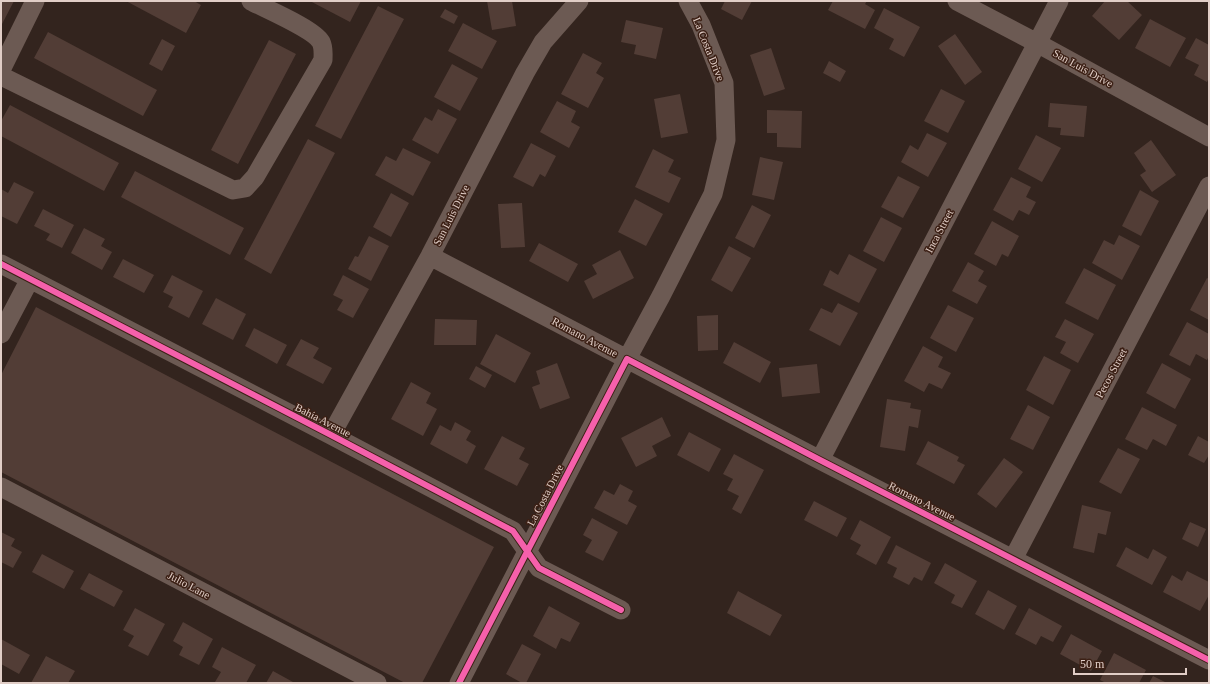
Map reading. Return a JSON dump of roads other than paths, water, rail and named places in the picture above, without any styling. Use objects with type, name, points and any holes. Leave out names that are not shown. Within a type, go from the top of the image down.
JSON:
[{"type":"street","points":[[1,70],[35,1]]},
{"type":"street","points":[[1,76],[233,190],[245,188],[255,177],[323,60],[323,48],[320,40],[309,31],[251,1]]},
{"type":"street","name":"San Luis Drive","points":[[331,435],[430,256],[542,42],[579,1]]},
{"type":"street","name":"La Costa Drive","points":[[459,683],[713,194],[726,140],[724,83],[701,25],[688,1]]},
{"type":"street","name":"San Luis Drive","points":[[957,1],[1038,43],[1209,137]]},
{"type":"street","name":"Inca Street","points":[[820,460],[1059,1]]},
{"type":"street","name":"Pecos Street","points":[[1013,559],[1209,186]]},
{"type":"street","name":"Romano Avenue","points":[[430,256],[820,460],[1209,660]]},
{"type":"street","name":"Bahia Avenue","points":[[1,264],[513,531],[539,568],[621,610]]},
{"type":"street","points":[[1,334],[30,279]]},
{"type":"street","name":"Julio Lane","points":[[1,487],[377,683]]}]
